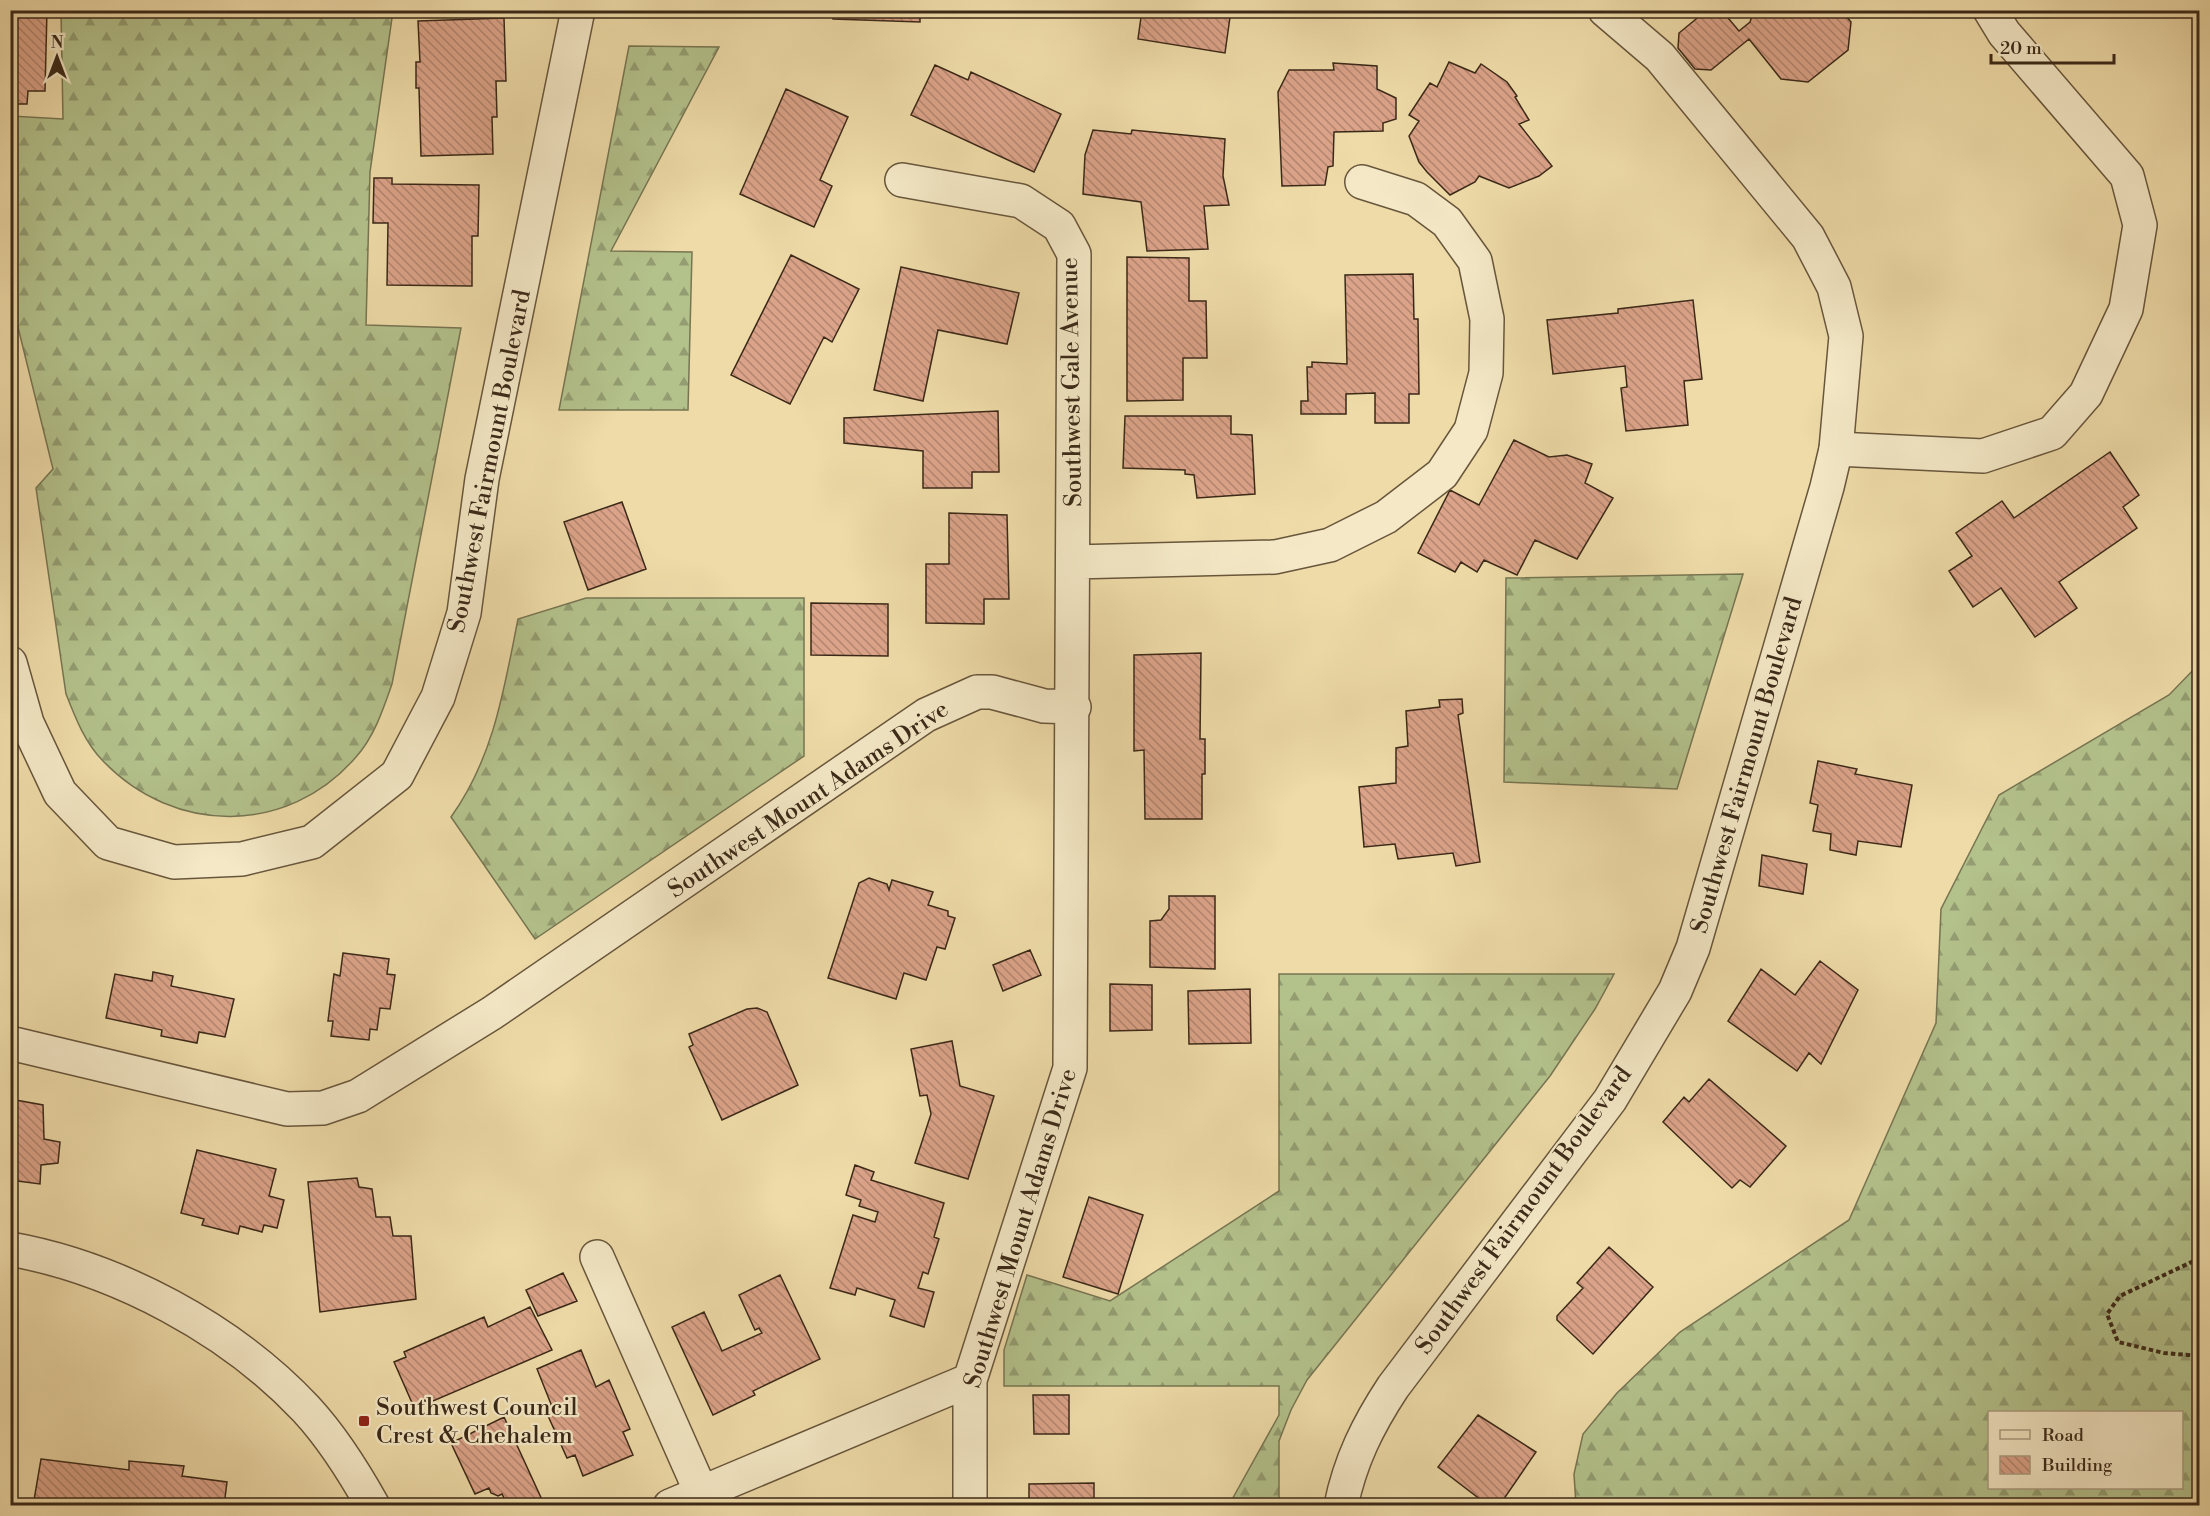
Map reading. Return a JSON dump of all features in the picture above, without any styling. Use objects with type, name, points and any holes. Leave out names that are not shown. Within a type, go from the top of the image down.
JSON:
[{"type":"street","name":"Southwest Fairmount Boulevard","points":[[10,663],[27,723],[60,793],[108,843],[174,862],[242,859],[312,842],[397,775],[438,697],[464,613],[482,479],[578,10]]},
{"type":"street","name":"Southwest Fairmount Boulevard","points":[[1341,1506],[1348,1472],[1367,1427],[1393,1387],[1610,1100],[1675,991],[1693,948],[1836,449],[1846,336],[1834,287],[1808,237],[1660,57],[1605,10]]},
{"type":"street","points":[[1836,449],[1983,456],[2052,433],[2086,394],[2126,309],[2140,225],[2127,176],[2004,33],[1990,10]]},
{"type":"street","name":"Southwest Gale Avenue","points":[[902,180],[1020,201],[1059,226],[1074,254],[1074,707]]},
{"type":"street","points":[[1073,562],[1275,557],[1330,545],[1386,517],[1442,474],[1471,430],[1486,373],[1487,319],[1475,261],[1447,222],[1416,199],[1362,182]]},
{"type":"street","name":"Southwest Mount Adams Drive","points":[[10,1043],[287,1109],[323,1108],[358,1096],[492,1013],[926,715],[977,692],[992,692],[1044,706],[1074,707],[1070,1068],[970,1380],[970,1506]]},
{"type":"street","points":[[10,1249],[54,1257],[102,1273],[200,1323],[278,1382],[307,1410],[358,1479],[373,1506]]},
{"type":"street","points":[[597,1257],[701,1492]]},
{"type":"street","points":[[670,1506],[970,1380]]},
{"type":"path","points":[[2199,1258],[2120,1296],[2107,1314],[2118,1342],[2164,1353],[2199,1356]]},
{"type":"green space","points":[[61,11],[393,11],[370,172],[366,325],[461,328],[392,684],[381,713],[362,749],[329,783],[298,801],[265,812],[231,816],[196,813],[163,803],[131,785],[103,761],[91,746],[66,694],[36,488],[53,469],[11,299],[11,116],[63,119]]},
{"type":"green space","points":[[629,46],[719,47],[611,251],[692,252],[688,410],[559,410]]},
{"type":"green space","points":[[1743,574],[1677,789],[1504,782],[1506,578]]},
{"type":"green space","points":[[586,598],[804,598],[804,756],[535,939],[451,817],[478,771],[487,746],[502,697],[518,619]]},
{"type":"green space","points":[[2199,664],[2199,1505],[1576,1505],[1574,1474],[1583,1434],[1617,1393],[1680,1332],[1849,1220],[1936,1023],[1941,909],[1999,795],[2169,695]]},
{"type":"green space","points":[[1279,974],[1614,974],[1595,1009],[1550,1076],[1307,1380],[1291,1410],[1279,1441],[1279,1505],[1229,1505],[1279,1415],[1279,1386],[1004,1386],[1004,1350],[1027,1275],[1110,1301],[1279,1191]]},
{"type":"building","points":[[10,10],[47,10],[45,91],[28,91],[27,104],[10,104]]},
{"type":"building","points":[[832,10],[920,10],[920,22],[833,19]]},
{"type":"building","points":[[1142,10],[1231,10],[1225,53],[1138,39]]},
{"type":"building","points":[[1707,10],[1723,12],[1739,31],[1750,22],[1754,10],[1841,10],[1851,22],[1848,50],[1808,82],[1781,79],[1749,39],[1711,70],[1695,69],[1678,48],[1679,33]]},
{"type":"building","points":[[504,18],[506,81],[496,81],[497,117],[492,117],[493,154],[421,156],[419,88],[416,88],[416,62],[420,62],[418,21]]},
{"type":"building","points":[[1449,62],[1475,73],[1481,64],[1507,82],[1529,120],[1519,124],[1552,166],[1539,176],[1509,188],[1479,176],[1475,182],[1450,195],[1427,172],[1419,162],[1409,136],[1419,121],[1409,115],[1430,83],[1437,87]]},
{"type":"building","points":[[1333,63],[1377,66],[1377,89],[1396,98],[1396,119],[1383,123],[1383,131],[1334,132],[1333,166],[1328,167],[1325,185],[1282,186],[1278,92],[1289,70],[1334,70]]},
{"type":"building","points":[[935,65],[968,80],[971,72],[1061,114],[1034,172],[911,115]]},
{"type":"building","points":[[786,89],[848,117],[820,180],[832,186],[814,227],[740,194]]},
{"type":"building","points":[[1093,130],[1131,134],[1132,130],[1225,139],[1223,176],[1229,205],[1204,206],[1208,249],[1147,251],[1141,202],[1083,194],[1085,155]]},
{"type":"building","points":[[374,178],[392,178],[392,184],[479,185],[478,236],[472,236],[472,286],[387,285],[388,223],[373,223]]},
{"type":"building","points":[[791,255],[859,289],[832,342],[824,337],[790,404],[731,375]]},
{"type":"building","points":[[1127,257],[1189,258],[1189,301],[1206,301],[1207,358],[1183,358],[1183,400],[1127,401]]},
{"type":"building","points":[[901,267],[1019,293],[1007,344],[938,330],[923,401],[874,390]]},
{"type":"building","points":[[1413,274],[1414,319],[1418,319],[1419,394],[1409,394],[1409,423],[1375,423],[1375,393],[1346,394],[1346,414],[1301,414],[1301,401],[1308,401],[1307,367],[1312,367],[1312,362],[1347,364],[1345,275]]},
{"type":"building","points":[[1693,300],[1702,379],[1684,381],[1688,425],[1626,431],[1621,388],[1627,387],[1625,366],[1553,374],[1547,320],[1618,313],[1618,309]]},
{"type":"building","points":[[998,411],[999,472],[972,472],[972,488],[923,488],[923,451],[844,443],[844,418]]},
{"type":"building","points":[[1125,416],[1231,416],[1231,434],[1252,435],[1255,494],[1197,498],[1194,475],[1185,474],[1185,470],[1123,468]]},
{"type":"building","points":[[1514,440],[1549,457],[1567,455],[1592,464],[1585,483],[1613,498],[1577,559],[1535,540],[1517,575],[1484,560],[1477,572],[1461,562],[1455,572],[1418,553],[1450,490],[1479,505]]},
{"type":"building","points":[[2110,452],[2139,495],[2123,507],[2137,528],[2059,582],[2077,608],[2035,637],[2001,588],[1973,607],[1949,571],[1972,556],[1956,533],[2002,501],[2014,518]]},
{"type":"building","points":[[622,502],[646,569],[588,590],[564,522]]},
{"type":"building","points":[[949,513],[1007,515],[1009,599],[984,599],[984,624],[926,623],[926,564],[949,564]]},
{"type":"building","points":[[811,603],[888,604],[888,656],[811,655]]},
{"type":"building","points":[[1201,653],[1200,739],[1205,739],[1202,819],[1145,819],[1144,750],[1134,751],[1134,655]]},
{"type":"building","points":[[1462,699],[1463,713],[1458,715],[1480,862],[1456,866],[1453,853],[1398,859],[1395,844],[1364,847],[1359,787],[1396,783],[1396,748],[1408,746],[1406,711],[1440,707],[1439,700]]},
{"type":"building","points":[[1818,761],[1857,769],[1855,774],[1912,785],[1901,847],[1858,841],[1856,855],[1830,850],[1831,834],[1813,831],[1818,805],[1810,803]]},
{"type":"building","points":[[1762,855],[1807,864],[1803,894],[1759,886]]},
{"type":"building","points":[[869,878],[887,884],[889,890],[892,880],[933,892],[928,905],[948,911],[948,916],[955,918],[945,949],[937,947],[926,980],[904,973],[896,999],[828,978],[859,883]]},
{"type":"building","points":[[1169,896],[1215,896],[1215,969],[1150,967],[1150,921],[1161,920],[1169,909]]},
{"type":"building","points":[[1030,950],[1041,975],[1003,991],[993,965]]},
{"type":"building","points":[[343,953],[389,959],[387,974],[395,975],[390,1009],[380,1008],[377,1030],[370,1029],[369,1040],[331,1036],[333,1021],[328,1021],[334,974],[340,976]]},
{"type":"building","points":[[1820,961],[1858,990],[1821,1064],[1809,1053],[1797,1071],[1728,1021],[1761,969],[1795,995]]},
{"type":"building","points":[[153,972],[173,976],[171,986],[234,999],[225,1037],[199,1032],[197,1043],[161,1036],[162,1030],[106,1018],[115,974],[152,981]]},
{"type":"building","points":[[1110,984],[1152,985],[1152,1030],[1110,1031]]},
{"type":"building","points":[[1250,989],[1251,1043],[1189,1044],[1188,991]]},
{"type":"building","points":[[757,1008],[767,1012],[798,1085],[722,1120],[689,1047],[693,1045],[689,1034],[747,1009]]},
{"type":"building","points":[[952,1041],[960,1086],[994,1096],[968,1179],[915,1163],[931,1114],[927,1095],[920,1096],[911,1049]]},
{"type":"building","points":[[1709,1079],[1786,1146],[1750,1187],[1740,1180],[1732,1188],[1663,1122],[1684,1097],[1689,1102]]},
{"type":"building","points":[[10,1099],[43,1105],[44,1139],[60,1142],[58,1163],[41,1165],[40,1184],[10,1180]]},
{"type":"building","points":[[197,1150],[276,1169],[269,1196],[284,1200],[277,1228],[264,1225],[262,1232],[240,1226],[238,1234],[202,1225],[204,1219],[181,1213]]},
{"type":"building","points":[[855,1165],[874,1172],[871,1180],[944,1203],[934,1237],[939,1239],[928,1274],[923,1272],[918,1288],[934,1292],[924,1327],[890,1316],[895,1300],[857,1288],[855,1295],[830,1288],[853,1215],[875,1222],[878,1212],[859,1206],[861,1200],[846,1195]]},
{"type":"building","points":[[357,1178],[359,1187],[372,1189],[376,1217],[390,1217],[393,1236],[411,1236],[416,1299],[320,1312],[308,1182]]},
{"type":"building","points":[[1089,1197],[1143,1215],[1118,1294],[1063,1277]]},
{"type":"building","points":[[1609,1247],[1653,1287],[1593,1354],[1557,1320],[1557,1316],[1583,1288],[1577,1283]]},
{"type":"building","points":[[563,1273],[577,1301],[538,1316],[526,1290]]},
{"type":"building","points":[[780,1275],[820,1359],[753,1391],[755,1395],[713,1415],[672,1327],[704,1312],[722,1351],[762,1333],[759,1328],[755,1330],[739,1295]]},
{"type":"building","points":[[530,1307],[552,1350],[426,1404],[425,1400],[413,1405],[394,1362],[406,1357],[404,1352],[484,1317],[488,1327]]},
{"type":"building","points":[[581,1350],[596,1387],[609,1380],[630,1429],[623,1432],[633,1455],[583,1476],[575,1455],[567,1458],[544,1407],[551,1404],[537,1369]]},
{"type":"building","points":[[1033,1395],[1069,1395],[1069,1434],[1034,1434]]},
{"type":"building","points":[[1478,1415],[1536,1452],[1499,1506],[1489,1506],[1438,1467]]},
{"type":"building","points":[[504,1417],[543,1502],[535,1506],[508,1506],[502,1494],[498,1496],[491,1493],[489,1488],[475,1494],[451,1443]]},
{"type":"building","points":[[41,1459],[129,1470],[129,1461],[184,1466],[182,1476],[227,1482],[224,1506],[33,1506]]},
{"type":"building","points":[[1094,1483],[1094,1506],[1029,1506],[1029,1484]]},
{"type":"place","name":"Southwest Council Crest & Chehalem","points":[[364,1421]]}]
